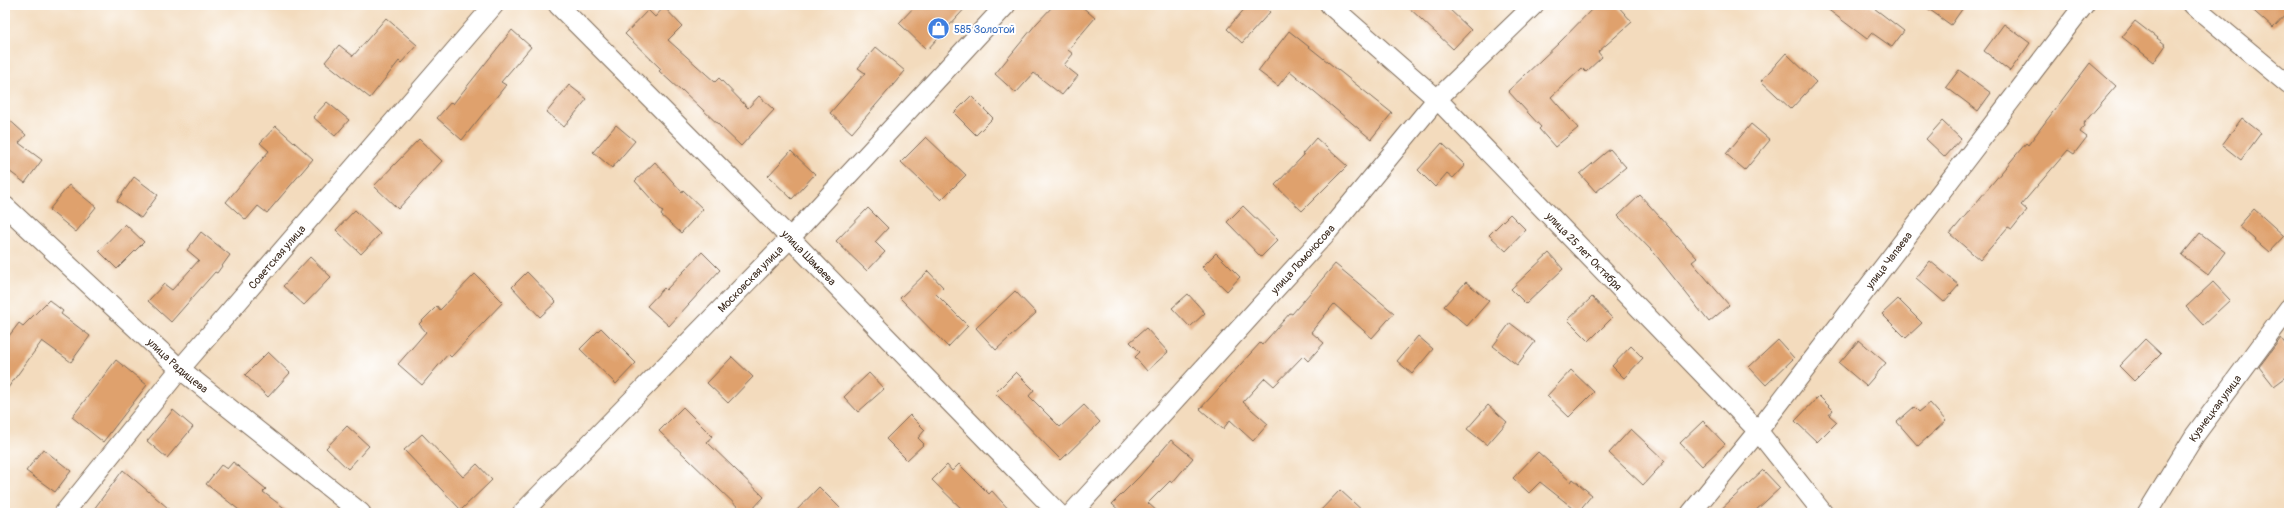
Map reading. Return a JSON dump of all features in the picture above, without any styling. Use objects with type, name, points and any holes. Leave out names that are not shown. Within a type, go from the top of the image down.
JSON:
[{"type":"street","name":"Советская улица","points":[[64,513],[180,369],[494,5]]},
{"type":"street","name":"улица Шамаева","points":[[558,5],[790,238],[1058,513]]},
{"type":"street","name":"Московская улица","points":[[522,513],[790,238],[1006,5]]},
{"type":"street","name":"улица 25 лет Октября","points":[[1330,5],[1437,100],[1758,430],[1823,513]]},
{"type":"street","name":"улица Ломоносова","points":[[1072,513],[1329,230],[1437,100],[1534,5]]},
{"type":"street","name":"улица Чапаева","points":[[1691,513],[1758,430],[2084,5]]},
{"type":"street","points":[[2193,5],[2289,84]]},
{"type":"street","name":"улица Радищева","points":[[5,206],[180,369],[361,513]]},
{"type":"street","name":"Кузнецкая улица","points":[[2147,513],[2195,436],[2289,308]]},
{"type":"building","points":[[916,5],[968,5],[927,50],[899,23]]},
{"type":"building","points":[[1054,5],[1080,5],[1095,18],[1068,50],[1073,54],[1064,65],[1078,76],[1062,95],[1034,73],[1016,93],[995,74],[1036,24]]},
{"type":"building","points":[[1248,5],[1262,5],[1270,12],[1242,43],[1227,29]]},
{"type":"building","points":[[1406,5],[1445,5],[1471,30],[1453,49]]},
{"type":"building","points":[[1596,5],[1617,5],[1632,22],[1598,52],[1602,57],[1586,72],[1582,68],[1551,97],[1578,128],[1555,147],[1539,129],[1541,127],[1508,91],[1559,43]]},
{"type":"building","points":[[1822,5],[1870,5],[1904,31],[1892,47],[1872,33],[1867,39]]},
{"type":"building","points":[[1923,5],[1965,5],[1951,25]]},
{"type":"building","points":[[2247,5],[2289,5],[2289,11],[2273,28]]},
{"type":"building","points":[[664,7],[682,26],[668,40],[715,82],[719,78],[748,108],[759,96],[774,110],[741,146],[682,90],[681,91],[659,71],[661,69],[625,34],[648,10],[655,17]]},
{"type":"building","points":[[386,18],[417,45],[401,63],[399,61],[370,98],[325,62],[339,45],[353,56]]},
{"type":"building","points":[[2135,21],[2166,45],[2154,62],[2122,37]]},
{"type":"building","points":[[2004,24],[2030,43],[2010,71],[1984,51]]},
{"type":"building","points":[[512,30],[531,47],[501,82],[506,85],[462,140],[437,118],[451,102],[453,104]]},
{"type":"building","points":[[1289,31],[1392,113],[1371,139],[1290,71],[1278,86],[1258,71]]},
{"type":"building","points":[[876,47],[905,71],[852,133],[830,113],[865,73],[858,68]]},
{"type":"building","points":[[1786,53],[1816,82],[1791,109],[1761,81]]},
{"type":"building","points":[[2090,63],[2116,86],[2083,124],[2084,126],[2080,132],[2087,137],[2074,154],[2068,150],[2021,205],[2027,210],[2012,229],[2008,227],[1980,260],[1950,234],[2026,143],[2028,145]]},
{"type":"building","points":[[1959,70],[1991,93],[1978,111],[1946,87]]},
{"type":"building","points":[[569,85],[587,99],[564,127],[547,112]]},
{"type":"building","points":[[971,96],[993,118],[976,135],[954,113]]},
{"type":"building","points":[[327,102],[349,120],[335,136],[313,117]]},
{"type":"building","points":[[5,116],[26,135],[19,143],[42,160],[25,183],[5,168]]},
{"type":"building","points":[[2242,118],[2261,133],[2241,160],[2222,145]]},
{"type":"building","points":[[1942,121],[1961,139],[1945,157],[1926,139]]},
{"type":"building","points":[[1751,124],[1770,140],[1745,170],[1726,154]]},
{"type":"building","points":[[616,125],[635,141],[612,168],[593,152]]},
{"type":"building","points":[[276,126],[313,159],[267,213],[258,206],[246,220],[226,202],[269,151],[260,143]]},
{"type":"building","points":[[926,137],[966,175],[941,200],[901,162]]},
{"type":"building","points":[[1316,138],[1347,166],[1302,211],[1275,185],[1304,155],[1302,154]]},
{"type":"building","points":[[419,139],[442,161],[398,209],[374,186]]},
{"type":"building","points":[[1442,143],[1465,165],[1453,178],[1447,173],[1435,187],[1418,170]]},
{"type":"building","points":[[1610,149],[1626,167],[1596,192],[1580,174]]},
{"type":"building","points":[[791,151],[815,174],[792,199],[768,176]]},
{"type":"building","points":[[655,162],[682,192],[683,190],[703,209],[681,233],[661,215],[663,212],[635,181]]},
{"type":"building","points":[[134,177],[158,195],[141,218],[117,201]]},
{"type":"building","points":[[69,185],[96,207],[76,232],[49,210]]},
{"type":"building","points":[[1640,195],[1697,258],[1692,262],[1729,305],[1709,322],[1655,254],[1618,216]]},
{"type":"building","points":[[1243,206],[1278,240],[1261,257],[1227,222]]},
{"type":"building","points":[[868,208],[888,228],[875,242],[885,252],[867,271],[836,241]]},
{"type":"building","points":[[2254,209],[2284,236],[2269,252],[2239,226]]},
{"type":"building","points":[[355,210],[380,234],[361,254],[336,230]]},
{"type":"building","points":[[1510,214],[1526,230],[1506,251],[1489,235]]},
{"type":"building","points":[[125,224],[144,242],[117,269],[99,251]]},
{"type":"building","points":[[201,232],[230,255],[217,273],[215,272],[171,322],[148,301],[164,284],[172,290],[199,260],[187,250]]},
{"type":"building","points":[[2200,233],[2225,252],[2208,275],[2182,255]]},
{"type":"building","points":[[702,252],[720,270],[669,326],[647,306],[664,288],[666,290]]},
{"type":"building","points":[[1216,253],[1240,277],[1227,291],[1202,267]]},
{"type":"building","points":[[1549,253],[1563,269],[1526,304],[1511,289]]},
{"type":"building","points":[[310,257],[331,277],[304,305],[283,286]]},
{"type":"building","points":[[1930,261],[1959,285],[1944,302],[1916,278]]},
{"type":"building","points":[[1335,264],[1394,313],[1372,338],[1334,304],[1311,332],[1324,343],[1308,361],[1303,356],[1274,386],[1265,378],[1243,402],[1268,424],[1253,441],[1230,420],[1223,429],[1200,409],[1260,343],[1262,345],[1290,313],[1292,314]]},
{"type":"building","points":[[928,271],[943,287],[936,294],[968,326],[948,347],[900,298]]},
{"type":"building","points":[[527,272],[556,302],[540,317],[512,287]]},
{"type":"building","points":[[475,274],[503,302],[451,357],[448,354],[422,385],[398,364],[426,332],[419,324],[437,306],[440,310]]},
{"type":"building","points":[[1466,282],[1489,301],[1467,326],[1444,306]]},
{"type":"building","points":[[2213,282],[2230,300],[2203,325],[2186,307]]},
{"type":"building","points":[[1015,291],[1036,313],[996,350],[976,328]]},
{"type":"building","points":[[1188,294],[1205,313],[1190,327],[1172,308]]},
{"type":"building","points":[[1592,297],[1612,318],[1589,341],[1568,320]]},
{"type":"building","points":[[1898,299],[1922,323],[1906,338],[1882,314]]},
{"type":"building","points":[[49,300],[63,311],[61,314],[90,336],[71,362],[42,341],[5,392],[5,341],[19,323],[23,326]]},
{"type":"building","points":[[1510,323],[1535,342],[1517,365],[1493,346]]},
{"type":"building","points":[[601,328],[636,363],[616,384],[580,349]]},
{"type":"building","points":[[1146,328],[1168,352],[1147,371],[1135,357],[1140,352],[1130,342]]},
{"type":"building","points":[[1418,336],[1433,349],[1412,374],[1397,361]]},
{"type":"building","points":[[2281,338],[2289,349],[2289,375],[2274,386],[2259,367]]},
{"type":"building","points":[[2145,339],[2161,354],[2134,381],[2119,366]]},
{"type":"building","points":[[1778,340],[1794,358],[1766,385],[1749,367]]},
{"type":"building","points":[[1859,340],[1886,363],[1866,386],[1839,363]]},
{"type":"building","points":[[1631,346],[1643,358],[1624,378],[1612,366]]},
{"type":"building","points":[[268,352],[290,373],[268,397],[245,375]]},
{"type":"building","points":[[732,357],[753,377],[728,403],[707,383]]},
{"type":"building","points":[[116,360],[147,385],[103,442],[72,417]]},
{"type":"building","points":[[1571,370],[1594,392],[1569,417],[1547,396]]},
{"type":"building","points":[[1016,372],[1034,390],[1029,396],[1060,427],[1084,405],[1100,422],[1061,460],[995,393]]},
{"type":"building","points":[[869,373],[884,389],[858,412],[844,397]]},
{"type":"building","points":[[1819,396],[1833,410],[1829,415],[1837,422],[1817,442],[1795,421]]},
{"type":"building","points":[[1930,403],[1946,421],[1918,446],[1897,422],[1914,407],[1919,412]]},
{"type":"building","points":[[1488,405],[1507,422],[1487,445],[1467,429]]},
{"type":"building","points":[[683,407],[712,436],[707,442],[764,497],[749,513],[744,513],[659,431]]},
{"type":"building","points":[[173,410],[193,427],[167,458],[147,441]]},
{"type":"building","points":[[910,415],[925,430],[918,438],[924,444],[907,460],[886,439]]},
{"type":"building","points":[[1703,421],[1725,444],[1702,466],[1680,443]]},
{"type":"building","points":[[347,426],[369,446],[348,469],[326,448]]},
{"type":"building","points":[[1631,429],[1665,461],[1643,485],[1609,453]]},
{"type":"building","points":[[422,434],[463,477],[477,464],[492,480],[461,510],[404,450]]},
{"type":"building","points":[[1171,440],[1193,458],[1172,483],[1170,481],[1148,503],[1159,513],[1122,513],[1112,504],[1140,476]]},
{"type":"building","points":[[43,449],[71,471],[55,492],[26,471]]},
{"type":"building","points":[[1538,452],[1571,482],[1573,479],[1592,495],[1578,512],[1540,482],[1529,493],[1513,478]]},
{"type":"building","points":[[233,462],[266,489],[263,492],[291,513],[243,513],[206,484],[221,465],[227,469]]},
{"type":"building","points":[[959,464],[989,494],[992,491],[1012,513],[966,513],[932,480],[947,465],[952,471]]},
{"type":"building","points":[[123,470],[174,513],[91,513]]},
{"type":"building","points":[[1763,470],[1780,488],[1753,513],[1717,513]]},
{"type":"building","points":[[819,487],[845,513],[794,513]]},
{"type":"building","points":[[1340,490],[1365,513],[1318,513]]},
{"type":"place","name":"585 Золотой","points":[[938,29]]}]
